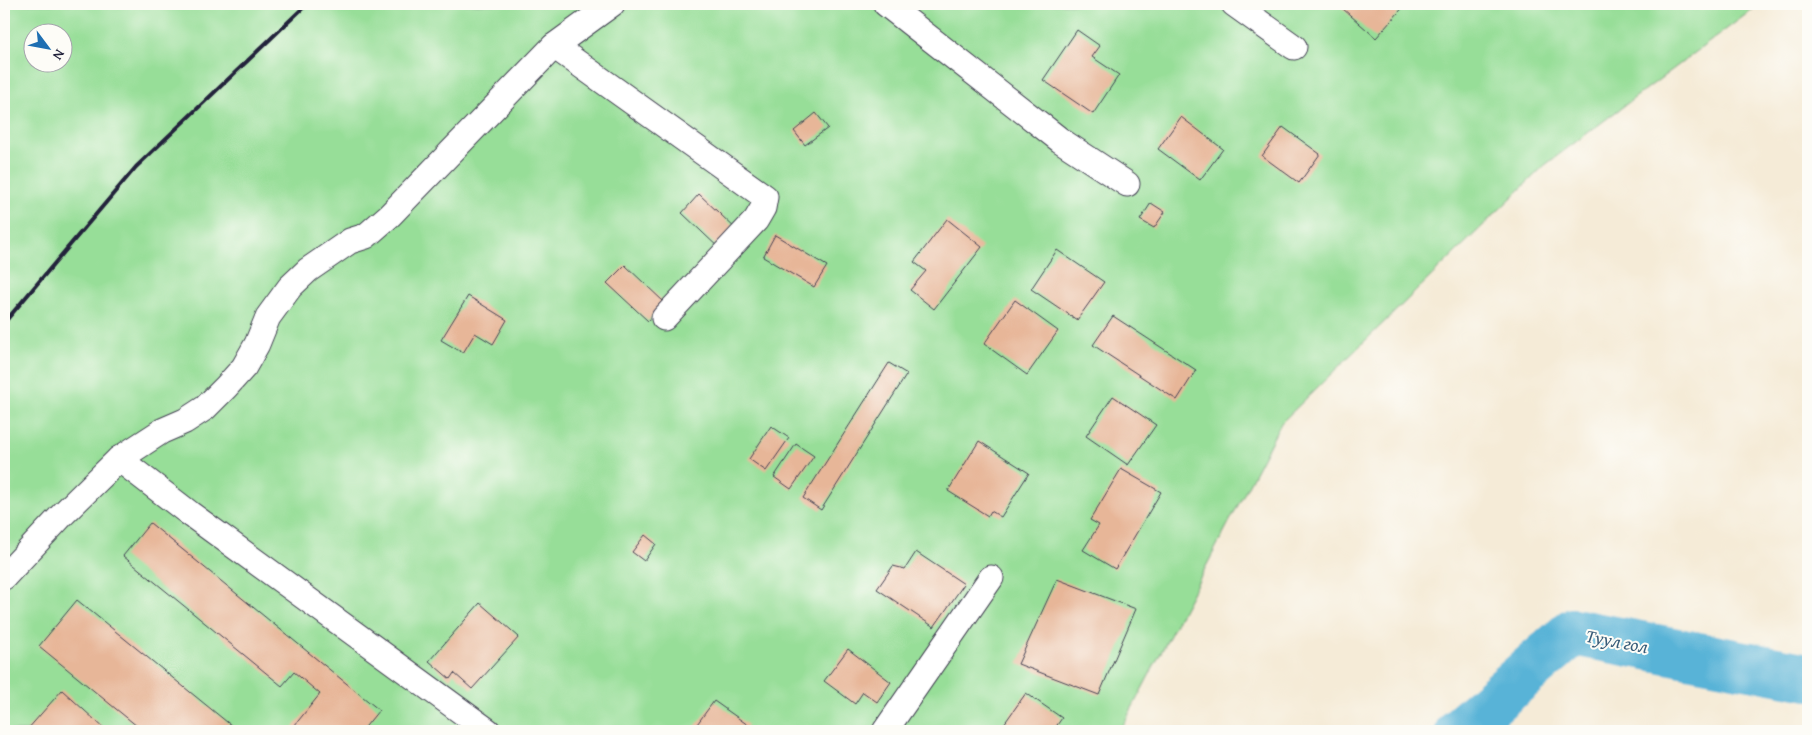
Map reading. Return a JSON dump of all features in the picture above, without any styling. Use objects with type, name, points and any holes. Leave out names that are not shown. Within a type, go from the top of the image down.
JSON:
[{"type":"street","points":[[4,577],[63,514],[119,459],[162,431],[185,421],[205,408],[244,367],[257,344],[268,317],[290,287],[308,270],[350,241],[366,236],[390,215],[554,46],[612,4]]},
{"type":"street","points":[[886,4],[1060,140],[1127,184]]},
{"type":"street","points":[[1234,4],[1294,47]]},
{"type":"street","points":[[554,46],[764,197],[763,208],[756,220],[664,318]]},
{"type":"street","points":[[119,459],[189,513],[488,731]]},
{"type":"street","points":[[885,731],[991,578]]},
{"type":"green space","points":[[4,4],[1760,4],[1545,165],[1281,423],[1120,731],[4,731]]},
{"type":"building","points":[[1345,4],[1406,4],[1376,38],[1342,8]]},
{"type":"building","points":[[1077,30],[1100,46],[1092,57],[1119,75],[1093,114],[1043,80]]},
{"type":"building","points":[[816,113],[828,128],[805,145],[794,131]]},
{"type":"building","points":[[1181,117],[1223,149],[1200,180],[1158,149]]},
{"type":"building","points":[[1283,127],[1320,154],[1299,183],[1262,156]]},
{"type":"building","points":[[699,194],[739,232],[722,251],[682,213]]},
{"type":"building","points":[[1151,203],[1165,212],[1154,228],[1140,220]]},
{"type":"building","points":[[947,219],[982,247],[934,309],[910,290],[926,271],[914,262]]},
{"type":"building","points":[[775,235],[827,266],[814,287],[763,257]]},
{"type":"building","points":[[1057,250],[1104,282],[1077,320],[1031,289]]},
{"type":"building","points":[[625,265],[665,303],[648,321],[607,283]]},
{"type":"building","points":[[468,296],[507,320],[493,344],[475,333],[463,353],[441,340]]},
{"type":"building","points":[[1015,300],[1058,331],[1027,375],[984,344]]},
{"type":"building","points":[[1113,316],[1196,370],[1177,400],[1093,345]]},
{"type":"building","points":[[889,363],[907,374],[821,510],[803,498]]},
{"type":"building","points":[[1113,396],[1156,425],[1128,465],[1086,436]]},
{"type":"building","points":[[771,426],[789,438],[766,471],[749,459]]},
{"type":"building","points":[[979,441],[1029,473],[1001,517],[991,511],[988,516],[948,491]]},
{"type":"building","points":[[796,444],[814,456],[791,489],[774,477]]},
{"type":"building","points":[[1121,469],[1161,492],[1115,569],[1083,550],[1099,525],[1090,520]]},
{"type":"building","points":[[150,523],[379,710],[362,731],[290,731],[320,694],[294,672],[282,686],[123,556]]},
{"type":"building","points":[[645,535],[656,544],[644,561],[632,552]]},
{"type":"building","points":[[916,552],[964,584],[934,627],[877,589],[893,566],[905,569]]},
{"type":"building","points":[[1057,579],[1136,609],[1099,695],[1018,664]]},
{"type":"building","points":[[77,600],[238,731],[143,731],[39,646]]},
{"type":"building","points":[[480,603],[519,637],[472,689],[454,673],[450,679],[429,661]]},
{"type":"building","points":[[848,649],[891,682],[877,702],[863,692],[855,704],[824,681]]},
{"type":"building","points":[[62,690],[106,730],[27,730]]},
{"type":"building","points":[[1026,693],[1062,718],[1053,731],[999,731]]},
{"type":"building","points":[[714,701],[748,725],[743,731],[692,731]]},
{"type":"waterway","name":"Туул гол","points":[[1459,731],[1573,632],[1808,677]]},
{"type":"railway","points":[[4,323],[136,167],[307,4]]}]
